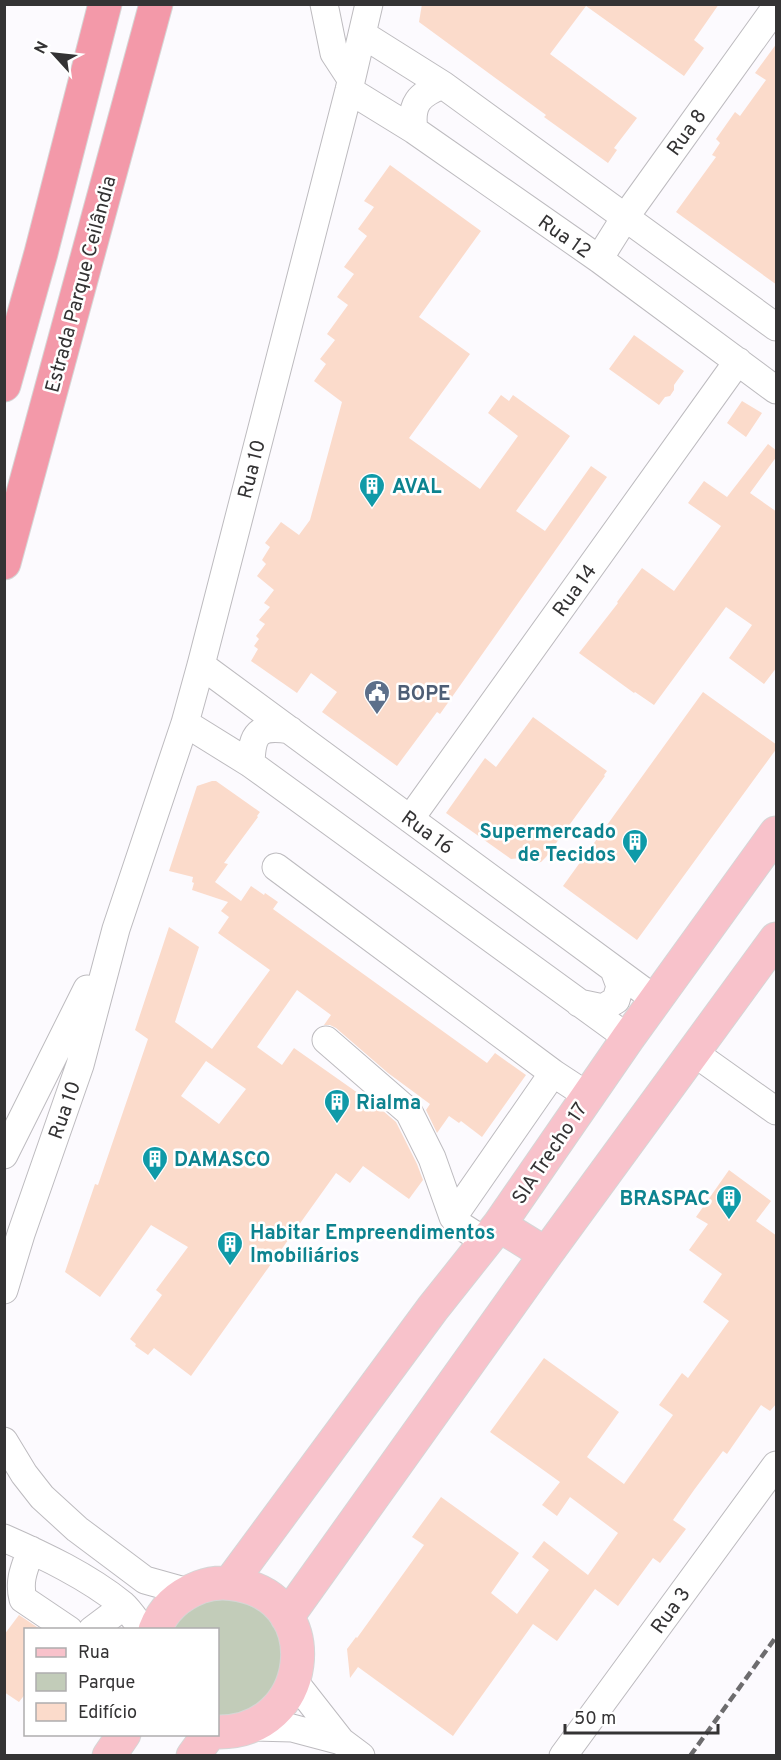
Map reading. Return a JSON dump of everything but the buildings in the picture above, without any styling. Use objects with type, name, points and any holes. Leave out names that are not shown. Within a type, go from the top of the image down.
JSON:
[{"type":"highway","points":[[4,385],[105,4]]},
{"type":"highway","name":"Estrada Parque Ceilândia","points":[[4,563],[156,4]]},
{"type":"main road","name":"SIA Trecho 17","points":[[230,1583],[433,1308],[492,1234],[628,1038],[777,833]]},
{"type":"main road","points":[[287,1617],[546,1254],[777,939]]},
{"type":"main road","points":[[492,1234],[546,1254]]},
{"type":"main road","points":[[155,1628],[171,1604],[188,1592],[208,1584],[230,1583],[248,1587],[264,1594],[277,1604],[287,1617],[296,1637],[298,1659],[294,1681],[285,1700],[270,1716],[252,1727],[232,1732],[219,1732]]},
{"type":"main road","points":[[109,1755],[123,1736]]},
{"type":"main road","points":[[193,1755],[207,1736]]},
{"type":"street","points":[[324,4],[334,53],[350,85]]},
{"type":"street","name":"Rua 10","points":[[4,1290],[21,1234],[80,1065],[116,929],[185,723],[369,4]]},
{"type":"street","name":"Rua 8","points":[[599,259],[626,216],[777,8]]},
{"type":"street","points":[[362,34],[443,85],[777,327]]},
{"type":"street","name":"Rua 12","points":[[350,85],[599,259],[777,390]]},
{"type":"street","points":[[414,130],[412,116],[415,105],[431,89],[443,85]]},
{"type":"street","name":"Rua 14","points":[[410,819],[738,361]]},
{"type":"street","name":"Rua 16","points":[[201,665],[656,1000]]},
{"type":"street","points":[[185,723],[250,764],[628,1038]]},
{"type":"street","points":[[250,764],[251,746],[257,734],[271,727],[290,730]]},
{"type":"street","points":[[276,867],[553,1073],[588,1096]]},
{"type":"street","name":"Rua 10","points":[[4,1155],[116,929]]},
{"type":"street","points":[[579,1003],[603,1008],[616,1000],[620,986],[614,970]]},
{"type":"street","points":[[326,1040],[409,1112],[432,1158],[453,1217],[458,1224],[492,1234]]},
{"type":"street","points":[[693,1052],[777,1111]]},
{"type":"street","points":[[453,1217],[553,1073]]},
{"type":"street","points":[[4,1441],[24,1474],[42,1497],[77,1529],[146,1580],[188,1592]]},
{"type":"street","name":"Rua 3","points":[[563,1755],[777,1465]]},
{"type":"street","points":[[4,1538],[94,1584],[124,1606],[142,1628]]},
{"type":"street","points":[[31,1550],[21,1576],[20,1587],[23,1599],[67,1628]]},
{"type":"street","points":[[93,1628],[124,1606]]},
{"type":"street","points":[[294,1681],[351,1748]]},
{"type":"street","points":[[252,1727],[292,1728],[351,1748]]},
{"type":"green space","points":[[211,1593],[266,1607],[288,1659],[262,1709],[219,1721],[219,1628],[167,1628]]},
{"type":"railway","points":[[690,1756],[776,1637]]},
{"type":"place","name":"AVAL","points":[[372,509]]},
{"type":"place","name":"BOPE","points":[[377,716]]},
{"type":"place","name":"Supermercado de Tecidos","points":[[635,865]]},
{"type":"place","name":"Rialma","points":[[337,1125]]},
{"type":"place","name":"DAMASCO","points":[[155,1182]]},
{"type":"place","name":"BRASPAC","points":[[729,1221]]},
{"type":"place","name":"Habitar Empreendimentos Imobiliários","points":[[230,1267]]}]
